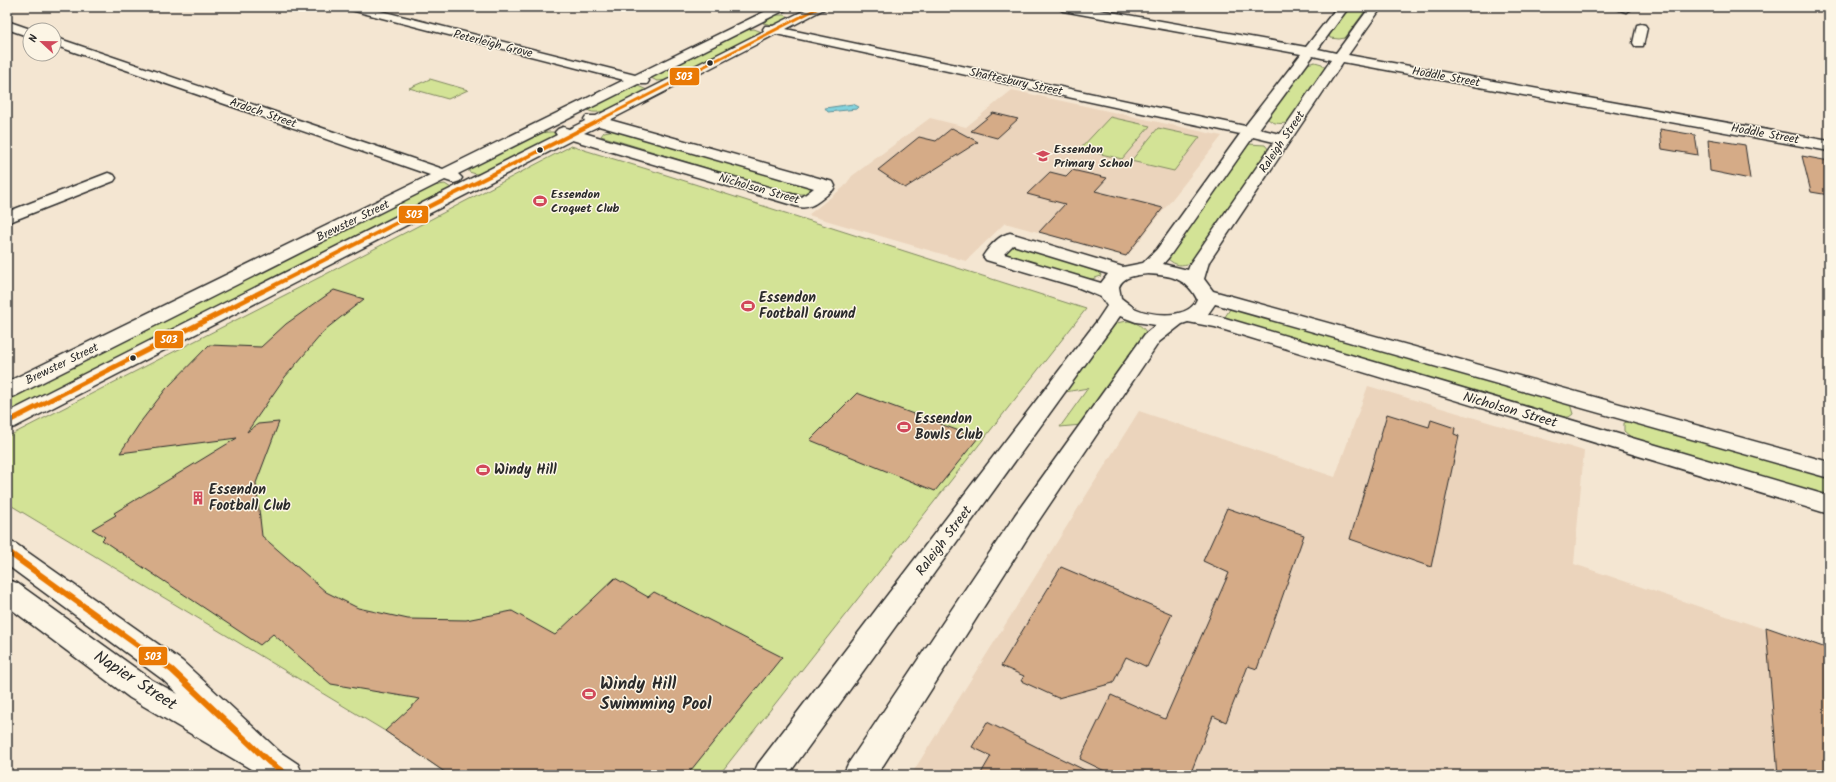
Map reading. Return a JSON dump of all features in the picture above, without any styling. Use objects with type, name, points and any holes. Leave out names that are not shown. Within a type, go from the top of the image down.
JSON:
[{"type":"street","name":"Peterleigh Grove","points":[[351,7],[636,80],[649,86],[663,87]]},
{"type":"street","name":"Hoddle Street","points":[[1063,7],[1829,133]]},
{"type":"street","name":"Hoddle Street","points":[[1118,7],[1314,48]]},
{"type":"street","points":[[1114,300],[1084,283],[992,256],[1010,238],[1124,273],[1148,268],[1163,253],[1249,132],[1314,48],[1343,7]]},
{"type":"street","name":"Raleigh Street","points":[[1183,319],[1200,311],[1205,304],[1200,288],[1200,262],[1376,7]]},
{"type":"street","name":"Brewster Street","points":[[7,391],[748,25],[776,8]]},
{"type":"street","points":[[776,8],[812,11]]},
{"type":"street","name":"Brewster Street","points":[[7,422],[812,11]]},
{"type":"street","points":[[7,25],[22,30]]},
{"type":"street","name":"Shaftesbury Street","points":[[748,25],[1284,140]]},
{"type":"street","points":[[1640,28],[1640,43]]},
{"type":"street","name":"Ardoch Street","points":[[62,44],[473,184]]},
{"type":"street","name":"Hoddle Street","points":[[1343,53],[1829,146]]},
{"type":"street","name":"Nicholson Street","points":[[545,126],[805,202],[827,186],[570,113]]},
{"type":"street","points":[[7,218],[108,178]]},
{"type":"street","name":"Nicholson Street","points":[[1148,268],[1173,271],[1200,288],[1829,470]]},
{"type":"street","name":"Raleigh Street","points":[[769,775],[1105,324],[1114,300],[1110,286],[1114,278],[1124,273]]},
{"type":"street","name":"Nicholson Street","points":[[1114,300],[1128,312],[1143,318],[1159,321],[1183,319],[1218,322],[1829,505]]},
{"type":"street","points":[[859,775],[1024,522],[1152,338],[1183,319]]},
{"type":"street","name":"Napier Street","points":[[7,551],[172,670],[278,769]]},
{"type":"street","name":"Napier Street","points":[[7,591],[141,689],[278,769]]},
{"type":"shaded area","name":"Essendon Primary School","points":[[1012,90],[1222,136],[1126,256],[1005,223],[966,261],[808,215],[844,187],[852,176],[930,118],[966,127]]},
{"type":"shaded area","points":[[1368,386],[1584,451],[1574,564],[1829,651],[1829,775],[911,775],[1139,411],[1335,477]]},
{"type":"green space","points":[[1349,7],[1368,7],[1345,38],[1330,38],[1329,35]]},
{"type":"green space","points":[[776,15],[785,15],[790,17],[773,25],[763,23]]},
{"type":"green space","points":[[754,29],[762,32],[669,80],[657,81],[651,78],[746,30]]},
{"type":"green space","points":[[1315,62],[1322,64],[1325,68],[1287,123],[1276,123],[1269,120],[1267,118],[1307,64]]},
{"type":"green space","points":[[430,79],[468,90],[448,99],[409,88]]},
{"type":"green space","points":[[638,86],[647,90],[636,98],[609,110],[593,112],[588,110],[628,88]]},
{"type":"green space","points":[[1110,117],[1150,126],[1122,159],[1080,149]]},
{"type":"green space","points":[[1158,128],[1200,137],[1174,171],[1131,161]]},
{"type":"green space","points":[[614,130],[811,187],[812,189],[811,192],[805,194],[793,194],[601,136],[604,132]]},
{"type":"green space","points":[[553,132],[556,136],[481,174],[469,172],[469,168],[539,133]]},
{"type":"green space","points":[[1249,144],[1265,145],[1269,150],[1191,263],[1179,265],[1168,259]]},
{"type":"green space","name":"Windy Hill","points":[[571,146],[1086,309],[719,775],[449,775],[385,731],[7,503],[7,437],[328,273]]},
{"type":"green space","points":[[445,184],[451,188],[450,190],[7,415],[7,397],[433,186]]},
{"type":"green space","points":[[1015,246],[1099,270],[1101,276],[1092,279],[1083,278],[1008,256],[1006,253],[1009,248]]},
{"type":"green space","points":[[1232,306],[1570,404],[1573,414],[1569,417],[1559,417],[1223,320]]},
{"type":"green space","points":[[1129,321],[1137,324],[1146,332],[1144,337],[1081,425],[1060,427],[1088,388],[1065,392],[1114,324]]},
{"type":"green space","points":[[1630,421],[1829,477],[1829,497],[1642,442],[1632,438],[1624,431],[1624,423]]},
{"type":"water","points":[[853,104],[859,107],[857,109],[828,112],[825,108]]},
{"type":"building","points":[[993,113],[1018,119],[997,138],[971,131]]},
{"type":"building","points":[[952,128],[978,142],[905,188],[878,170],[919,137],[936,141]]},
{"type":"building","points":[[1660,129],[1695,135],[1698,155],[1662,149]]},
{"type":"building","points":[[1708,139],[1745,145],[1750,179],[1710,171]]},
{"type":"building","points":[[1802,156],[1829,161],[1829,195],[1811,192]]},
{"type":"building","points":[[1072,170],[1107,178],[1095,191],[1163,208],[1126,256],[1039,232],[1065,204],[1027,194],[1050,172],[1066,176]]},
{"type":"building","points":[[334,290],[364,299],[326,329],[285,377],[247,432],[258,424],[279,422],[256,483],[262,536],[326,592],[358,608],[408,619],[466,620],[512,611],[555,635],[615,578],[648,597],[654,592],[782,657],[687,775],[449,775],[385,731],[420,699],[331,684],[273,634],[260,645],[102,540],[105,537],[92,529],[116,515],[114,513],[237,438],[120,453],[142,420],[166,389],[209,345],[261,347],[286,324]]},
{"type":"building","points":[[857,393],[978,438],[935,491],[810,440]]},
{"type":"building","points":[[1387,414],[1429,427],[1431,420],[1455,428],[1454,434],[1459,436],[1431,567],[1350,539]]},
{"type":"building","points":[[1227,508],[1304,535],[1257,669],[1248,666],[1226,722],[1213,716],[1190,775],[1113,775],[1080,759],[1111,695],[1165,719],[1229,573],[1203,561]]},
{"type":"building","points":[[1061,567],[1172,614],[1147,667],[1126,657],[1113,683],[1058,698],[1021,681],[1024,676],[1001,666]]},
{"type":"building","points":[[1766,627],[1829,649],[1829,775],[1778,775]]},
{"type":"building","points":[[987,722],[1095,775],[980,775],[991,756],[972,747]]},
{"type":"transit line","name":"503","points":[[7,422],[820,7]]},
{"type":"transit line","name":"503","points":[[7,551],[172,670],[269,762],[287,775]]},
{"type":"place","name":"Essendon Primary School","points":[[1043,156]]},
{"type":"place","name":"Essendon Croquet Club","points":[[540,201]]},
{"type":"place","name":"Essendon Football Ground","points":[[748,306]]},
{"type":"place","name":"Essendon Bowls Club","points":[[904,427]]},
{"type":"place","name":"Windy Hill","points":[[483,470]]},
{"type":"place","name":"Essendon Football Club","points":[[198,498]]},
{"type":"place","name":"Windy Hill Swimming Pool","points":[[589,694]]}]
